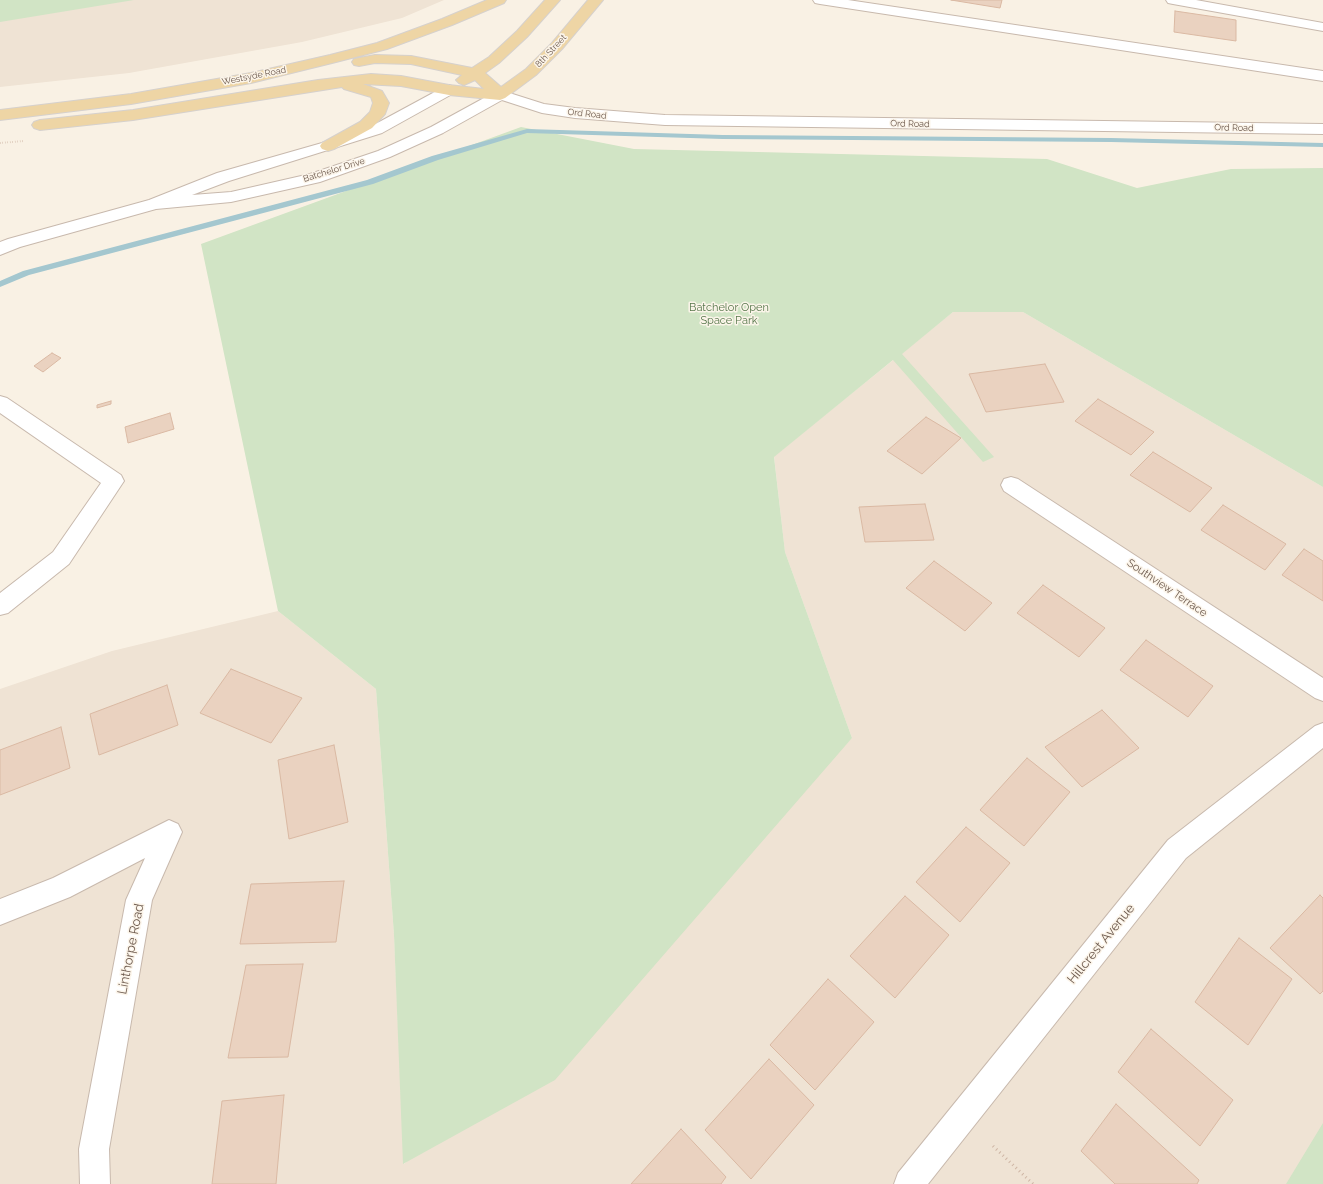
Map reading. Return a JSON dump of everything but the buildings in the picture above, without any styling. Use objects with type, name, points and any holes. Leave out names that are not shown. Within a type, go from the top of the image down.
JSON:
[{"type":"main road","name":"Westsyde Road","points":[[0,115],[130,98],[251,78],[382,46],[447,22],[499,0]]},
{"type":"main road","points":[[476,73],[494,60],[522,34],[553,0]]},
{"type":"main road","name":"8th Street","points":[[500,95],[531,72],[557,46],[596,0]]},
{"type":"main road","points":[[251,78],[375,60],[411,60],[476,73],[500,95]]},
{"type":"main road","name":"Batchelor Drive","points":[[449,90],[476,73]]},
{"type":"main road","name":"Westsyde Road","points":[[24,127],[132,115],[318,85],[371,79],[401,81],[449,90],[500,95]]},
{"type":"main road","points":[[318,85],[355,87],[377,94],[381,103],[377,114],[366,125],[328,146]]},
{"type":"street","points":[[820,0],[1323,76]]},
{"type":"street","points":[[1173,0],[1225,8],[1323,28]]},
{"type":"street","name":"Batchelor Drive","points":[[0,249],[155,204],[223,177],[376,130],[449,90]]},
{"type":"street","name":"Ord Road","points":[[500,95],[542,108],[575,113],[664,120],[1323,129]]},
{"type":"street","name":"Batchelor Drive","points":[[155,204],[231,197],[314,178],[384,154],[438,130],[500,95]]},
{"type":"street","points":[[0,403],[114,482],[61,558],[0,606]]},
{"type":"street","name":"Southview Terrace","points":[[1011,485],[1323,691]]},
{"type":"street","name":"Hillcrest Avenue","points":[[909,1184],[1177,849],[1323,734]]},
{"type":"street","name":"Linthorpe Road","points":[[0,912],[61,888],[169,832],[139,900],[94,1149],[94,1184]]},
{"type":"path","points":[[993,1146],[1033,1184]]},
{"type":"shaded area","points":[[0,0],[444,0],[402,18],[302,42],[129,73],[0,87]]},
{"type":"shaded area","points":[[953,312],[1023,312],[1323,487],[1323,1184],[0,1184],[0,689],[112,651],[278,611],[376,689],[394,935],[404,1164],[852,738],[785,552],[774,456]]},
{"type":"green space","points":[[0,0],[134,0],[0,22]]},
{"type":"green space","name":"Batchelor Open Space Park","points":[[521,127],[634,149],[1047,159],[1137,188],[1231,169],[1323,168],[1323,487],[1023,312],[953,312],[902,354],[994,457],[983,462],[893,360],[774,457],[785,552],[852,738],[555,1080],[403,1164],[394,935],[376,689],[278,611],[201,244]]},
{"type":"green space","points":[[1323,1123],[1323,1184],[1286,1184]]},
{"type":"waterway","points":[[0,284],[26,273],[370,182],[435,158],[527,131],[723,137],[1111,140],[1323,145]]}]
